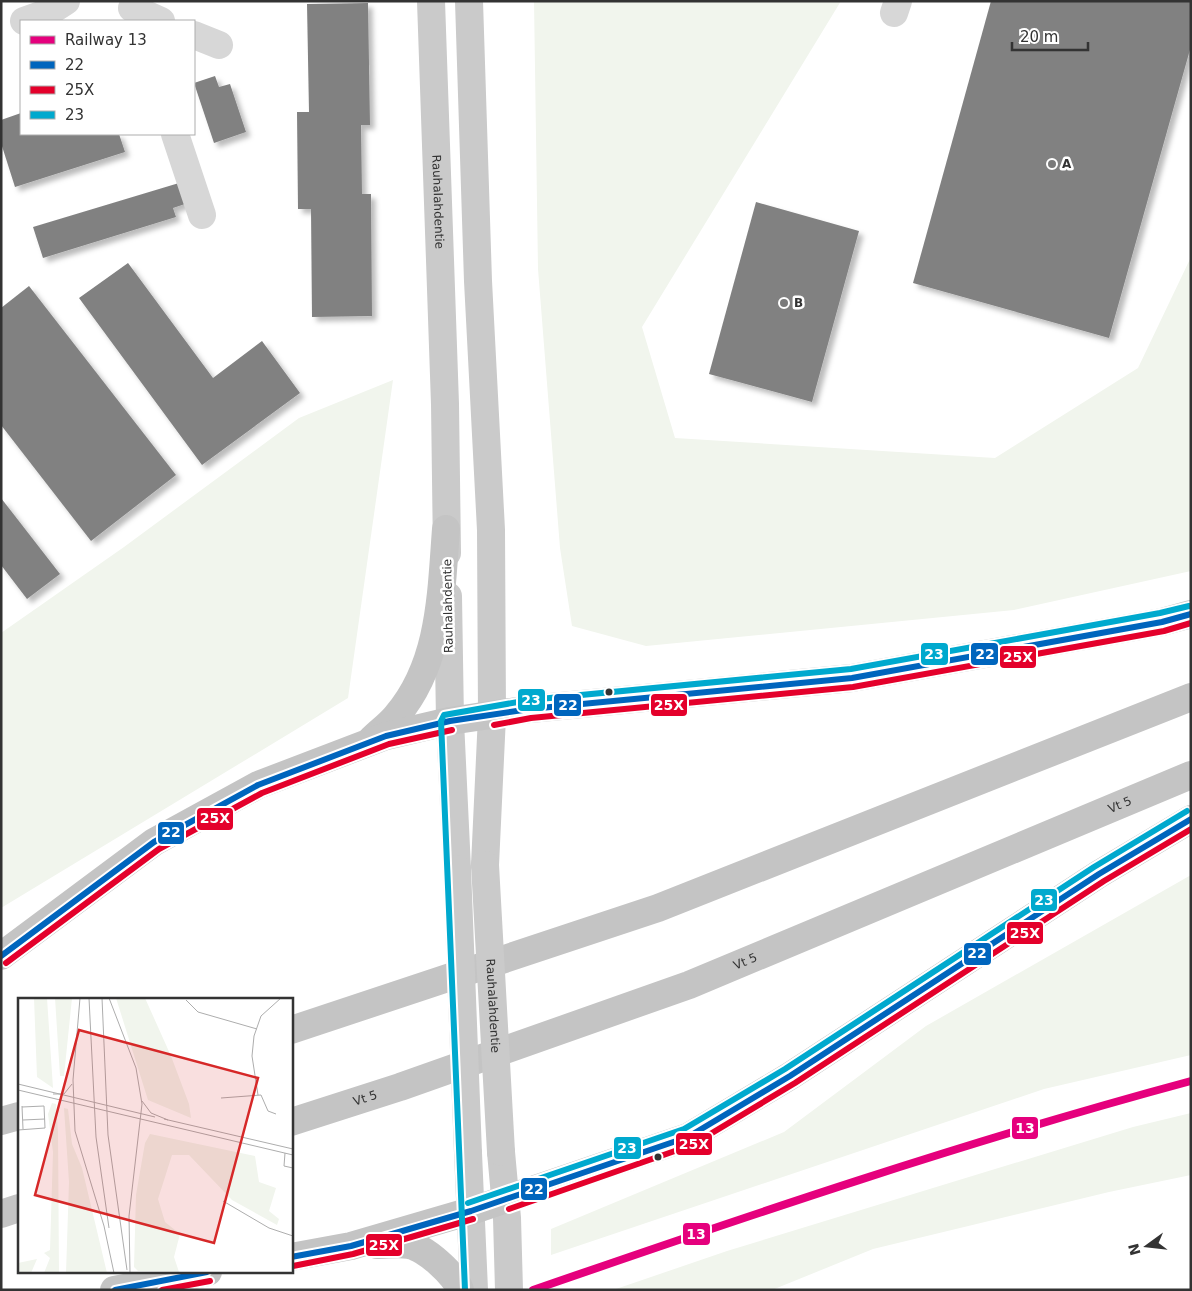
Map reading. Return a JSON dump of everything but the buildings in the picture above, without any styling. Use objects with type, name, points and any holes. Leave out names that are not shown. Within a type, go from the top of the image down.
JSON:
[{"type":"highway","points":[[367,744],[397,716],[428,661],[438,628],[446,529]]},
{"type":"highway","points":[[1,956],[154,842],[258,785],[386,736],[450,721],[530,709],[852,678],[1162,622],[1191,614]]},
{"type":"highway","points":[[292,1030],[658,908],[1191,697]]},
{"type":"highway","name":"Vt 5","points":[[292,1122],[400,1088],[689,985],[1191,775]]},
{"type":"highway","points":[[292,1257],[351,1246],[506,1201],[688,1136],[790,1076],[1099,874],[1191,819]]},
{"type":"highway","points":[[1,1121],[18,1116]]},
{"type":"highway","points":[[1,1214],[18,1208]]},
{"type":"highway","points":[[351,1246],[410,1245],[434,1259],[458,1283],[460,1290]]},
{"type":"highway","points":[[114,1290],[198,1274]]},
{"type":"main road","name":"Rauhalahdentie","points":[[431,1],[445,404],[450,721],[474,1290]]},
{"type":"main road","name":"Rauhalahdentie","points":[[469,1],[478,281],[491,530],[492,716],[486,865],[501,1152],[506,1201],[509,1290]]},
{"type":"street","points":[[28,20],[50,12],[66,1]]},
{"type":"street","points":[[133,10],[158,20]]},
{"type":"street","points":[[1,29],[20,23]]},
{"type":"street","points":[[195,35],[219,46]]},
{"type":"street","points":[[175,135],[202,215]]},
{"type":"shaded area","points":[[534,1],[841,1],[642,327],[675,438],[995,458],[1138,368],[1191,257],[1191,571],[1014,610],[646,646],[572,626],[560,548],[538,269]]},
{"type":"shaded area","points":[[393,380],[348,698],[1,908],[1,633],[124,547],[299,418]]},
{"type":"shaded area","points":[[1191,875],[1191,1055],[1044,1089],[551,1255],[551,1229],[784,1132],[926,1026]]},
{"type":"shaded area","points":[[1191,1113],[1191,1175],[1109,1192],[873,1249],[772,1290],[613,1290],[727,1251],[1133,1127]]},
{"type":"rail line","name":"13","points":[[533,1290],[860,1180],[1025,1128],[1191,1081]]},
{"type":"transit line","name":"23","points":[[465,1290],[441,721],[444,715],[529,700],[851,669],[1160,613],[1189,606]]},
{"type":"transit line","name":"22","points":[[1,956],[154,842],[258,785],[386,736],[450,721],[530,709],[852,678],[1162,622],[1191,614]]},
{"type":"transit line","name":"25X","points":[[494,725],[531,718],[853,687],[1164,631],[1191,623]]},
{"type":"transit line","name":"25X","points":[[6,963],[159,849],[262,793],[389,744],[452,730]]},
{"type":"transit line","name":"23","points":[[468,1203],[684,1129],[785,1069],[1094,867],[1187,811]]},
{"type":"transit line","name":"22","points":[[292,1257],[351,1246],[471,1211],[688,1137],[790,1076],[1099,874],[1191,819]]},
{"type":"transit line","name":"25X","points":[[509,1209],[692,1145],[795,1083],[1104,881],[1191,829]]},
{"type":"transit line","name":"25X","points":[[293,1266],[353,1254],[473,1219]]},
{"type":"transit line","name":"22","points":[[115,1290],[197,1274]]},
{"type":"transit line","name":"25X","points":[[162,1290],[210,1281]]},
{"type":"place","name":"A","points":[[1052,164]]},
{"type":"place","name":"B","points":[[784,303]]}]
